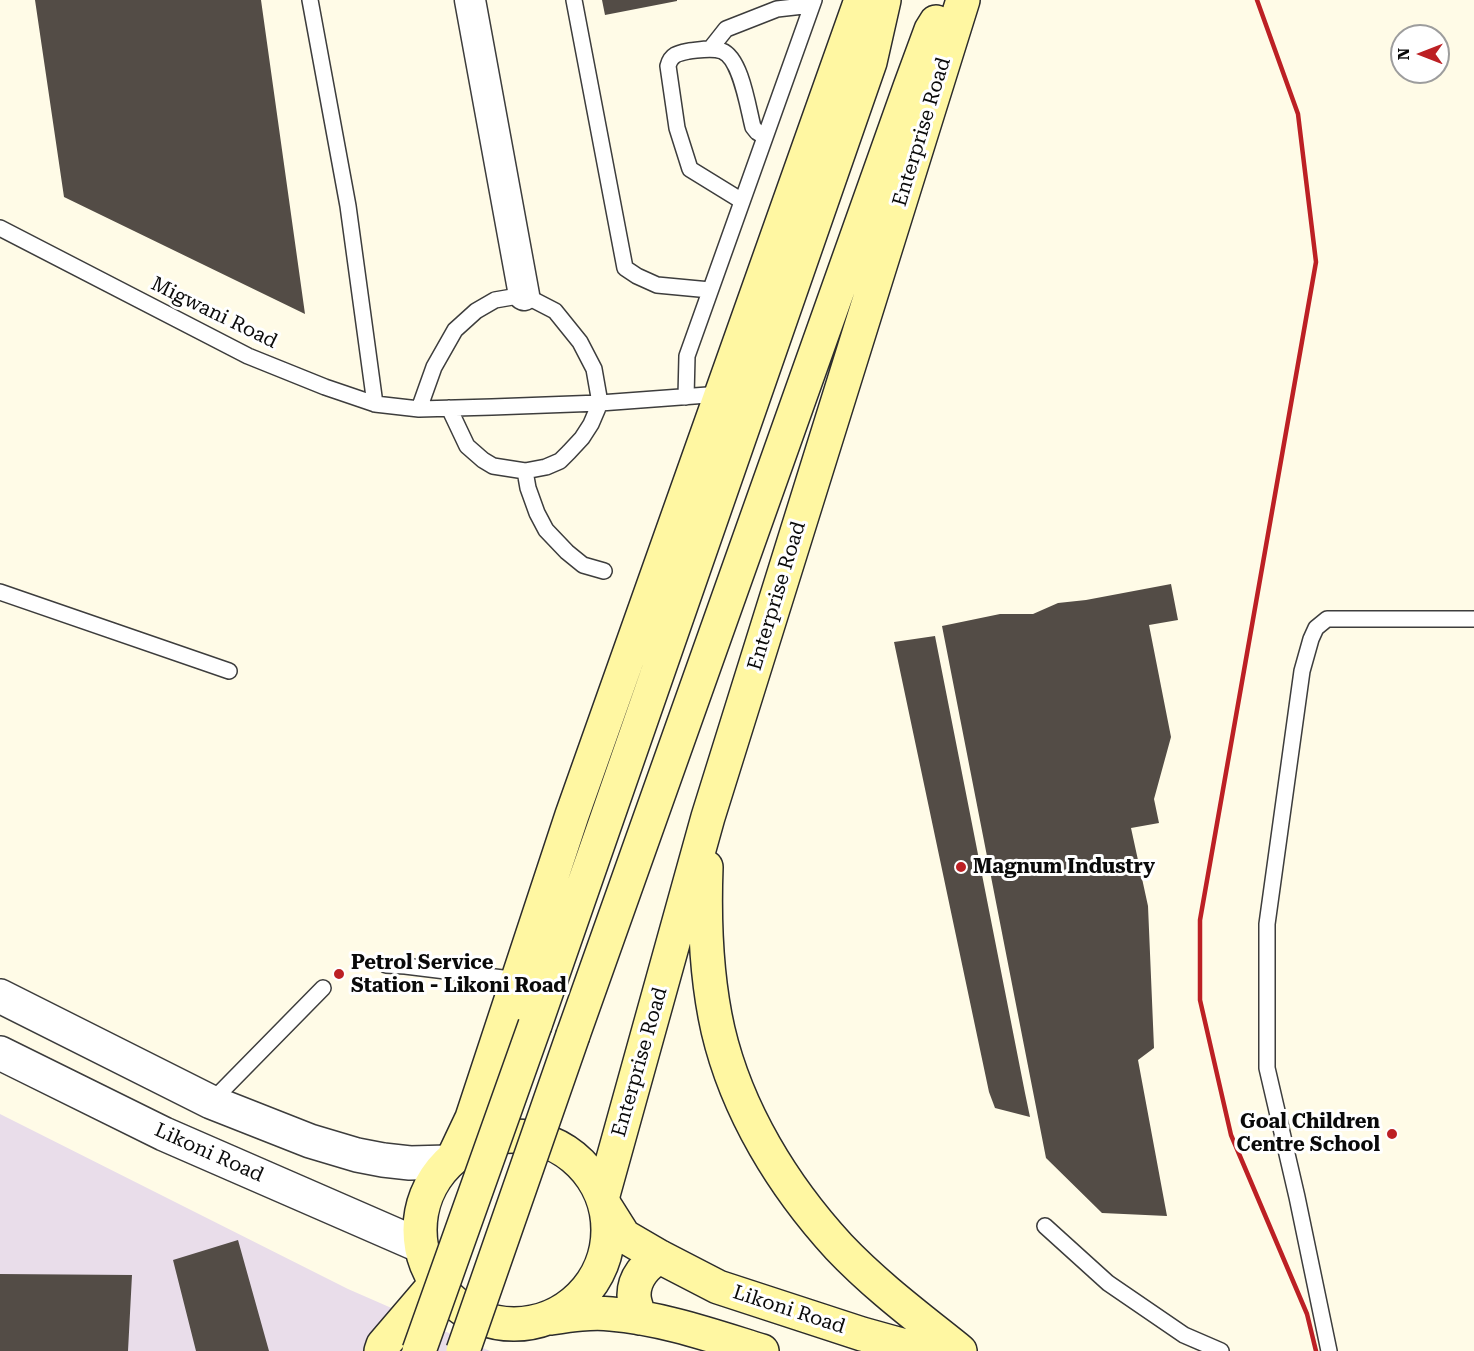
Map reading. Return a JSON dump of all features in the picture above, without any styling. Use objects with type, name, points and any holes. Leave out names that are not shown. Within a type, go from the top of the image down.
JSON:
[{"type":"main road","points":[[762,1351],[700,1341],[640,1318],[610,1314],[585,1314],[509,1325],[488,1321],[467,1312],[450,1299],[436,1282],[421,1246],[421,1216],[430,1187],[451,1159],[472,1118],[572,815],[861,0]]},
{"type":"main road","points":[[419,1351],[535,1025],[870,62],[884,0]]},
{"type":"main road","points":[[464,1351],[573,1035],[906,98],[931,30],[949,0]]},
{"type":"main road","name":"Enterprise Road","points":[[605,1202],[708,817],[963,0]]},
{"type":"main road","points":[[708,817],[705,898],[708,964],[718,1029],[741,1097],[760,1138],[795,1194],[839,1247],[886,1292],[960,1351]]},
{"type":"main road","points":[[451,1159],[480,1141],[509,1134],[538,1138],[565,1150],[588,1169],[605,1202],[609,1235],[604,1261],[592,1285],[573,1304],[541,1320],[506,1351]]},
{"type":"main road","name":"Likoni Road","points":[[605,1202],[624,1236],[718,1287],[862,1334],[923,1351]]},
{"type":"main road","points":[[640,1318],[635,1303],[636,1283],[650,1262],[660,1257]]},
{"type":"main road","points":[[381,1351],[383,1345],[436,1282]]},
{"type":"street","points":[[470,0],[524,295]]},
{"type":"street","points":[[0,996],[211,1102],[310,1141],[383,1160],[410,1163],[451,1159]]},
{"type":"street","name":"Likoni Road","points":[[0,1053],[164,1134],[421,1246]]},
{"type":"lane","points":[[310,0],[348,206],[375,404]]},
{"type":"lane","points":[[574,0],[625,267],[637,276],[657,285],[710,290]]},
{"type":"lane","points":[[686,397],[687,356],[813,3],[777,9],[726,29],[711,48]]},
{"type":"lane","points":[[742,201],[690,169],[677,128],[668,66],[670,60],[681,53],[711,48],[723,51],[731,57],[738,70],[753,127],[765,137]]},
{"type":"lane","name":"Migwani Road","points":[[0,228],[248,356],[375,404],[419,409],[600,403],[721,394]]},
{"type":"lane","points":[[419,409],[434,367],[455,330],[476,311],[495,300],[524,295],[555,311],[580,342],[594,369],[600,403],[591,424],[569,452],[546,467],[525,471],[493,466],[483,460],[467,446],[449,408]]},
{"type":"lane","points":[[525,471],[528,488],[546,530],[583,565],[604,571]]},
{"type":"lane","points":[[0,592],[229,671]]},
{"type":"lane","points":[[1329,1351],[1268,1068],[1267,924],[1302,671],[1316,628],[1326,619],[1474,619]]},
{"type":"lane","points":[[386,965],[519,980]]},
{"type":"lane","points":[[211,1102],[323,988]]},
{"type":"lane","points":[[1045,1226],[1108,1283],[1184,1335],[1221,1351]]},
{"type":"shaded area","points":[[0,1114],[348,1289],[490,1351],[0,1351]]},
{"type":"building","points":[[35,0],[261,0],[305,314],[64,197]]},
{"type":"building","points":[[602,0],[677,0],[677,1],[605,15]]},
{"type":"building","points":[[1171,584],[1178,620],[1149,625],[1171,737],[1154,799],[1159,823],[1131,828],[1148,906],[1154,1048],[1138,1060],[1167,1216],[1102,1213],[1046,1158],[942,626],[1000,614],[1033,614],[1058,603]]},
{"type":"building","name":"Magnum Industry","points":[[935,636],[1030,1117],[995,1108],[989,1092],[894,642]]},
{"type":"building","points":[[238,1240],[269,1351],[196,1351],[173,1260]]},
{"type":"building","points":[[0,1274],[132,1275],[128,1351],[0,1351]]},
{"type":"railway","points":[[1257,0],[1298,114],[1316,262],[1200,920],[1200,1000],[1231,1135],[1307,1314],[1316,1351]]},
{"type":"place","name":"Magnum Industry","points":[[961,867]]},
{"type":"place","name":"Petrol Service Station - Likoni Road","points":[[339,974]]},
{"type":"place","name":"Goal Children Centre School","points":[[1392,1134]]}]
